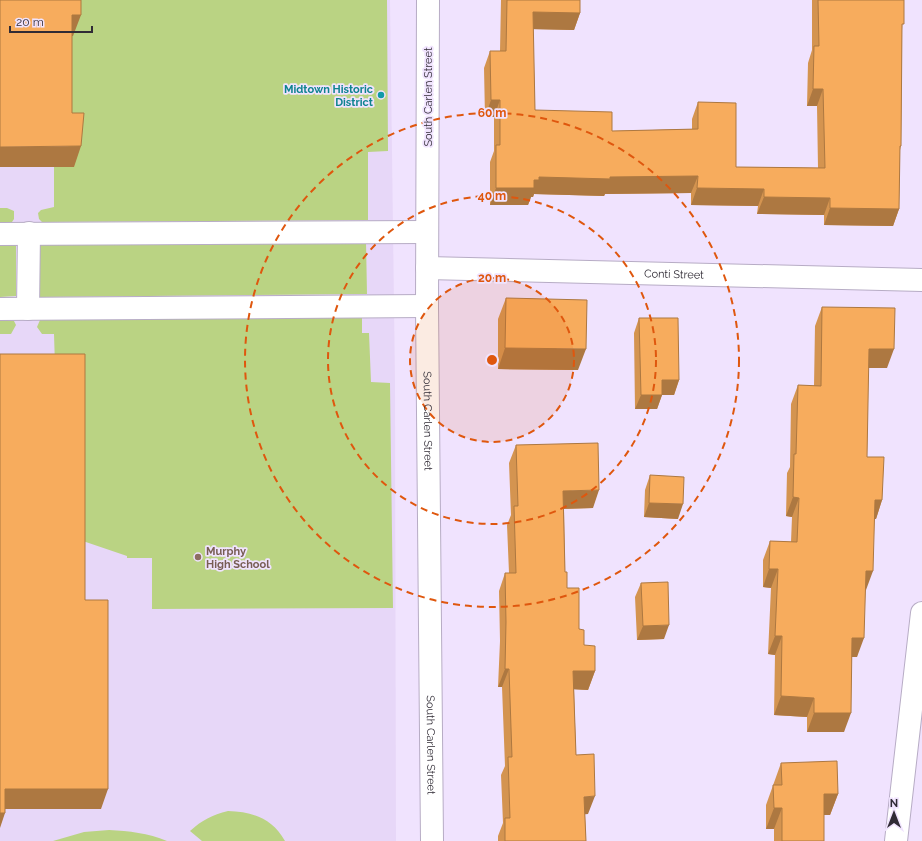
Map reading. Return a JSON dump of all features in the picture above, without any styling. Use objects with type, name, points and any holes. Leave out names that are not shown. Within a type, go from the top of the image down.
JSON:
[{"type":"street","name":"South Carlen Street","points":[[428,0],[427,306],[432,841]]},
{"type":"street","points":[[0,234],[427,232]]},
{"type":"street","points":[[28,234],[28,309]]},
{"type":"street","name":"Conti Street","points":[[427,268],[922,280]]},
{"type":"street","points":[[0,309],[427,306]]},
{"type":"street","points":[[896,841],[922,612]]},
{"type":"shaded area","name":"Murphy High School","points":[[0,0],[390,0],[395,381],[396,841],[0,841]]},
{"type":"green space","points":[[0,0],[387,0],[388,151],[368,152],[368,220],[42,222],[39,219],[38,213],[41,210],[54,207],[54,167],[74,167],[65,134],[64,36],[73,36]]},
{"type":"green space","points":[[0,208],[7,208],[14,211],[14,219],[12,222],[0,222]]},
{"type":"green space","points":[[366,241],[367,294],[40,297],[40,243]]},
{"type":"green space","points":[[0,244],[16,244],[16,296],[0,297]]},
{"type":"green space","points":[[44,317],[362,318],[362,333],[369,333],[371,382],[390,383],[393,608],[152,609],[152,558],[127,558],[127,556],[77,539],[55,366],[54,334],[42,334],[37,327],[40,320]]},
{"type":"green space","points":[[0,319],[14,321],[16,325],[11,334],[0,334]]},
{"type":"green space","points":[[228,811],[246,813],[261,818],[274,827],[285,841],[202,841],[190,831],[208,818]]},
{"type":"green space","points":[[109,830],[138,833],[167,841],[53,841],[84,832]]},
{"type":"building","points":[[0,0],[81,0],[81,15],[72,15],[72,113],[84,113],[81,146],[0,147]]},
{"type":"building","points":[[507,0],[580,0],[580,13],[533,12],[535,110],[612,112],[612,131],[698,129],[698,102],[736,103],[736,167],[825,168],[823,89],[813,89],[814,46],[819,46],[818,0],[904,0],[904,24],[902,24],[899,209],[830,208],[830,198],[764,197],[764,189],[697,188],[698,176],[610,177],[610,179],[539,177],[539,180],[534,180],[534,188],[496,188],[496,145],[500,145],[500,100],[491,100],[490,51],[506,51]]},
{"type":"building","points":[[506,298],[587,300],[586,349],[505,348]]},
{"type":"building","points":[[822,307],[895,308],[894,349],[869,349],[867,457],[884,457],[882,500],[875,500],[873,571],[866,571],[864,638],[852,638],[851,713],[814,713],[814,698],[781,696],[782,636],[775,636],[778,569],[769,569],[770,541],[797,542],[799,498],[793,497],[798,385],[821,386]]},
{"type":"building","points":[[639,318],[678,318],[679,380],[662,380],[662,395],[641,395]]},
{"type":"building","points":[[0,354],[85,354],[85,600],[108,600],[108,789],[5,789],[5,813],[0,813]]},
{"type":"building","points":[[598,443],[599,490],[563,491],[565,572],[567,572],[567,588],[579,588],[579,629],[584,630],[584,645],[595,646],[595,671],[573,671],[576,755],[594,754],[595,796],[584,797],[586,841],[505,841],[505,818],[510,818],[508,757],[512,757],[509,669],[505,669],[505,573],[516,573],[514,506],[518,506],[516,445]]},
{"type":"building","points":[[650,475],[684,477],[683,504],[649,503]]},
{"type":"building","points":[[668,582],[669,625],[643,626],[641,583]]},
{"type":"building","points":[[837,761],[838,794],[824,794],[824,841],[782,841],[782,808],[774,808],[773,785],[782,785],[781,763]]},
{"type":"place","name":"Midtown Historic District","points":[[381,95]]},
{"type":"place","name":"Murphy High School","points":[[198,557]]}]
